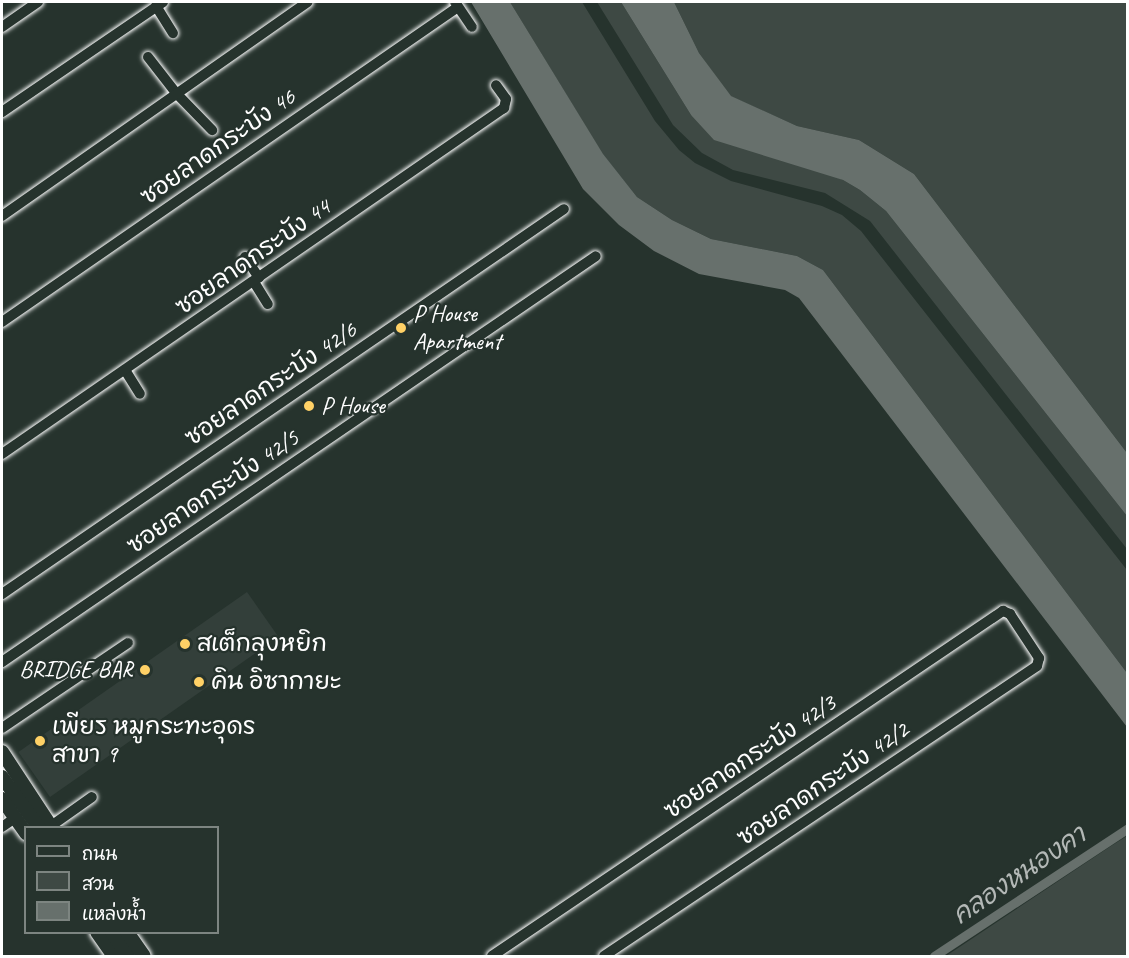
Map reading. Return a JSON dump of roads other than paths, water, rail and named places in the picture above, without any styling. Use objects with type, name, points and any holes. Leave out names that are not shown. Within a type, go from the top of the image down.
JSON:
[{"type":"main road","points":[[2,752],[40,808],[48,826]]},
{"type":"main road","points":[[2,768],[14,784],[40,808]]},
{"type":"main road","points":[[2,777],[47,826]]},
{"type":"main road","points":[[2,799],[24,830]]},
{"type":"main road","points":[[98,934],[114,957]]},
{"type":"main road","points":[[113,934],[129,957]]},
{"type":"main road","points":[[128,934],[144,957]]},
{"type":"street","points":[[2,27],[38,2]]},
{"type":"street","points":[[2,216],[308,2]]},
{"type":"street","points":[[2,112],[160,4],[173,33]]},
{"type":"street","points":[[456,4],[472,27]]},
{"type":"street","name":"ซอยลาดกระบัง 46","points":[[2,322],[456,4]]},
{"type":"street","points":[[148,57],[176,93],[212,130]]},
{"type":"street","name":"ซอยลาดกระบัง 44","points":[[2,454],[504,108],[506,99],[496,85]]},
{"type":"street","name":"ซอยลาดกระบัง 42/6","points":[[2,594],[564,209]]},
{"type":"street","name":"ซอยลาดกระบัง 42/5","points":[[2,662],[596,256]]},
{"type":"street","points":[[245,257],[268,303]]},
{"type":"street","points":[[125,370],[140,394]]},
{"type":"street","name":"ซอยลาดกระบัง 42/3","points":[[492,957],[1003,611],[1010,614],[1024,637]]},
{"type":"street","name":"ซอยลาดกระบัง 42/2","points":[[604,957],[1037,666],[1039,658],[1024,637]]},
{"type":"street","points":[[2,728],[128,643]]},
{"type":"street","points":[[49,826],[92,797]]},
{"type":"street","points":[[2,827],[15,818]]},
{"type":"water","points":[[471,2],[510,2],[603,154],[637,197],[672,220],[711,239],[797,256],[823,270],[1127,673],[1127,727],[799,298],[785,290],[699,274],[654,251],[619,225],[583,189]]},
{"type":"water","points":[[621,2],[674,2],[699,53],[731,96],[797,126],[859,140],[914,174],[1127,453],[1127,516],[886,211],[860,190],[843,180],[714,140],[691,115]]},
{"type":"waterway","name":"คลองหนองคา","points":[[934,956],[1128,828]]},
{"type":"place","name":"P House Apartment","points":[[401,328]]},
{"type":"place","name":"P House","points":[[309,406]]},
{"type":"place","name":"สเต็กลุงหยิก","points":[[185,644]]},
{"type":"place","name":"BRIDGE BAR","points":[[145,670]]},
{"type":"place","name":"คิน อิซากายะ","points":[[199,682]]},
{"type":"place","name":"เพียร หมูกระทะอุดร สาขา 9","points":[[40,741]]}]
